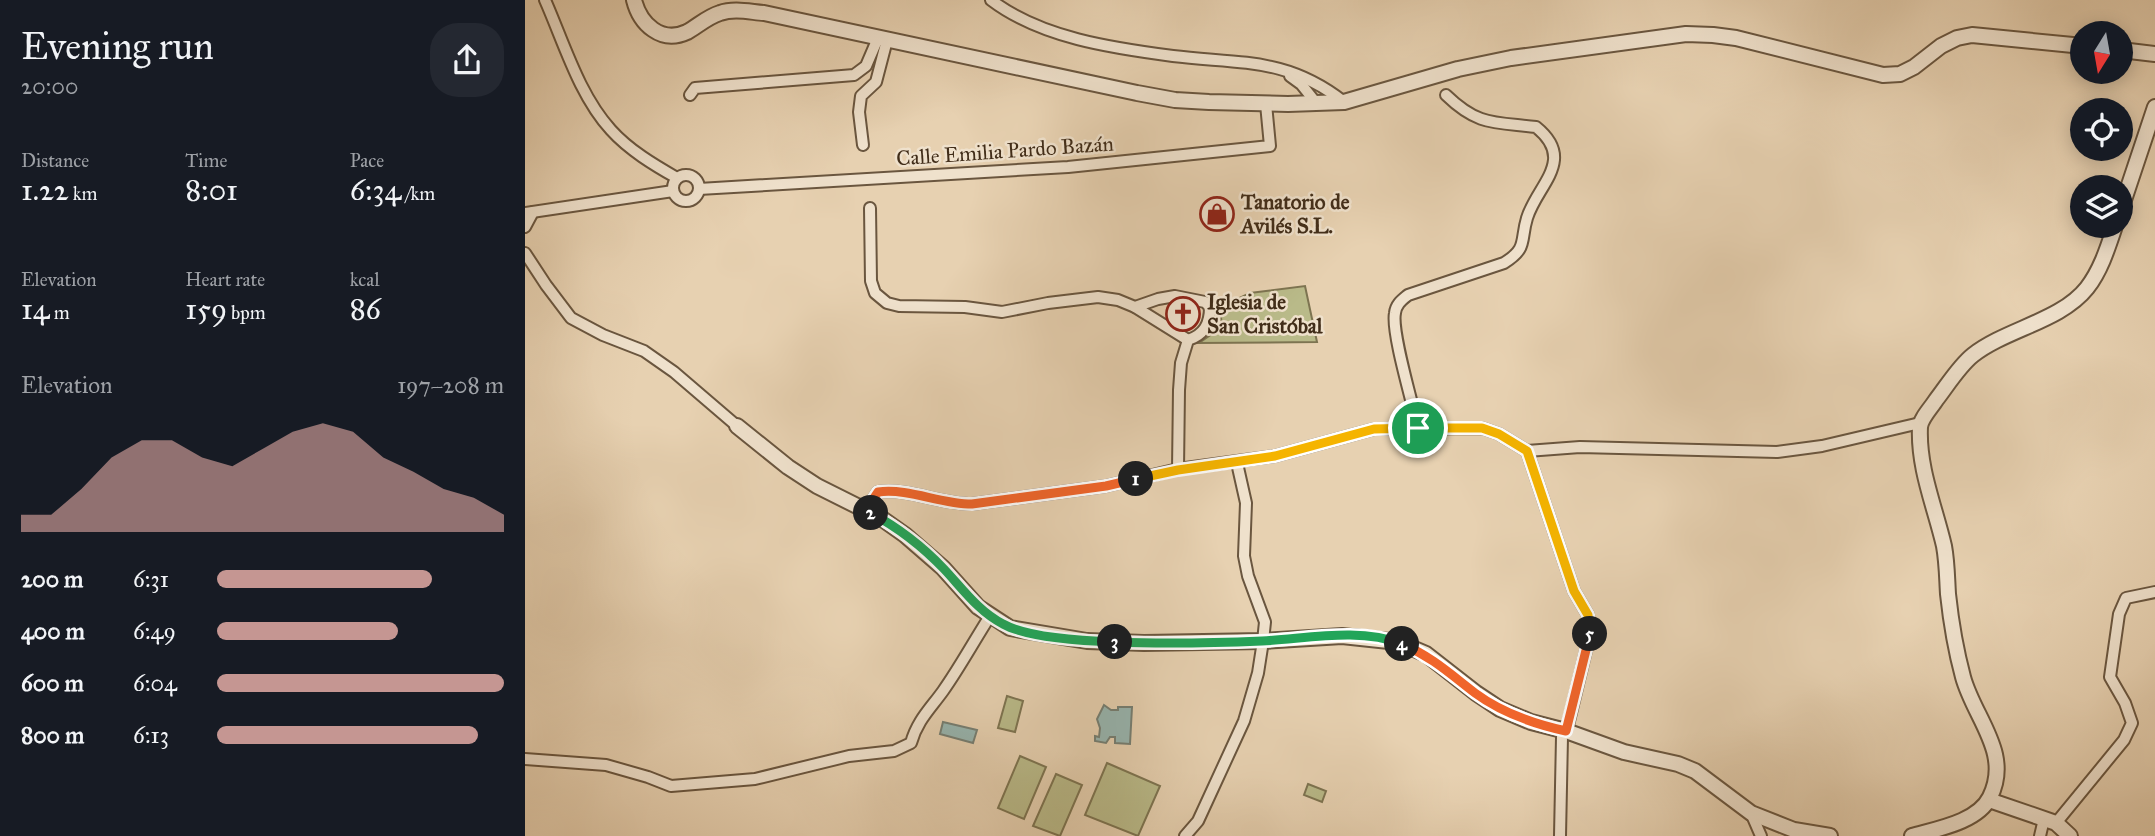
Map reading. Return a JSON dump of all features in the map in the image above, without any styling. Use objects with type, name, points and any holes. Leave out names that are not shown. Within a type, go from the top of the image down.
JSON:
[{"type":"street","points":[[545,0],[596,111],[611,131],[632,149],[677,178]]},
{"type":"street","points":[[634,0],[642,20],[650,29],[664,34],[687,32],[721,12],[737,10],[764,13],[1162,98],[1266,104],[1344,102],[1458,69],[1511,58],[1686,34],[1736,38],[1883,75],[1900,74],[1914,67],[1941,46],[1957,38],[1972,35],[2070,45]]},
{"type":"street","points":[[991,0],[1039,28],[1078,38],[1173,56],[1279,68],[1309,81],[1344,102]]},
{"type":"street","points":[[690,95],[695,88],[854,75],[866,66],[882,38]]},
{"type":"street","points":[[863,145],[859,112],[861,96],[876,82],[882,38]]},
{"type":"street","points":[[2133,51],[2155,54]]},
{"type":"street","points":[[1309,81],[1317,104]]},
{"type":"street","points":[[1288,104],[1309,81]]},
{"type":"street","points":[[1418,428],[1397,333],[1394,314],[1398,303],[1408,295],[1504,263],[1515,256],[1522,248],[1527,218],[1549,181],[1553,164],[1549,141],[1536,127],[1483,121],[1461,109],[1446,94]]},
{"type":"street","name":"Calle Emilia Pardo Bazán","points":[[699,189],[1068,167],[1270,146],[1266,104]]},
{"type":"street","points":[[2132,175],[2155,107]]},
{"type":"street","points":[[684,175],[693,177],[699,189],[697,195],[689,201],[678,199],[673,191],[673,183],[684,175]]},
{"type":"street","points":[[525,227],[529,213],[673,191]]},
{"type":"street","points":[[870,208],[871,281],[875,293],[887,303],[1002,312],[1048,303],[1098,298],[1118,300],[1135,307],[1188,340]]},
{"type":"street","points":[[1912,836],[1972,816],[1983,808],[1994,787],[1997,762],[1989,733],[1961,668],[1948,598],[1944,549],[1921,459],[1920,423],[1971,356],[1991,343],[2063,309],[2086,289],[2105,256],[2111,238]]},
{"type":"street","points":[[525,253],[571,317],[603,335],[644,351],[674,372],[797,474],[881,518],[925,551],[978,607],[1010,628],[1087,641],[1263,641],[1342,636],[1398,642],[1426,654],[1500,709],[1531,722],[1566,731],[1624,752],[1678,764],[1695,771],[1751,813],[1791,833],[1830,836]]},
{"type":"street","points":[[1135,307],[1175,296],[1205,302],[1210,307],[1205,330],[1188,340]]},
{"type":"street","points":[[1178,470],[1181,363],[1188,340]]},
{"type":"street","points":[[866,510],[878,492],[890,491],[951,504],[972,504],[1106,486],[1178,470],[1237,463],[1288,453],[1374,429],[1482,428],[1499,434],[1527,451],[1580,447],[1777,452],[1822,446],[1920,423]]},
{"type":"street","points":[[1527,451],[1574,591],[1588,615],[1590,635],[1566,731],[1562,737],[1560,836]]},
{"type":"street","points":[[1185,836],[1198,821],[1244,721],[1258,673],[1263,641],[1265,622],[1248,576],[1244,556],[1245,503],[1237,463]]},
{"type":"street","points":[[2040,836],[2050,821],[2124,740],[2132,723],[2111,677],[2116,626],[2126,598],[2155,592]]},
{"type":"street","points":[[525,759],[606,765],[671,786],[755,779],[849,756],[894,751],[911,743],[923,715],[942,692],[990,616]]},
{"type":"street","points":[[1989,800],[2050,821],[2070,836]]},
{"type":"street","points":[[1751,813],[1761,836]]},
{"type":"green space","points":[[1305,286],[1317,342],[1199,343],[1222,327],[1220,307],[1250,293]]},
{"type":"green space","points":[[1007,696],[1023,701],[1015,732],[998,728]]},
{"type":"green space","points":[[1020,756],[1046,767],[1024,819],[998,808]]},
{"type":"green space","points":[[1107,763],[1160,786],[1138,836],[1085,815]]},
{"type":"green space","points":[[1056,774],[1082,785],[1060,836],[1033,826]]},
{"type":"green space","points":[[1308,784],[1326,791],[1322,802],[1304,795]]},
{"type":"water","points":[[1104,705],[1111,710],[1132,707],[1130,744],[1115,743],[1115,737],[1110,737],[1106,743],[1095,741],[1095,736],[1099,737],[1100,728],[1097,719]]},
{"type":"water","points":[[943,722],[977,730],[973,743],[940,734]]},
{"type":"place","name":"Tanatorio de Avilés S.L.","points":[[1217,214]]},
{"type":"place","name":"Iglesia de San Cristóbal","points":[[1183,314]]},
{"type":"route","points":[[1418,428],[1482,428],[1499,434],[1527,451],[1574,591],[1588,615],[1590,635],[1566,731],[1531,722],[1500,709],[1426,654],[1398,642],[1342,636],[1263,641],[1087,641],[1010,628],[978,607],[925,551],[866,510],[878,492],[890,491],[951,504],[972,504],[1106,486],[1178,470],[1275,456],[1374,429],[1418,428]]}]
